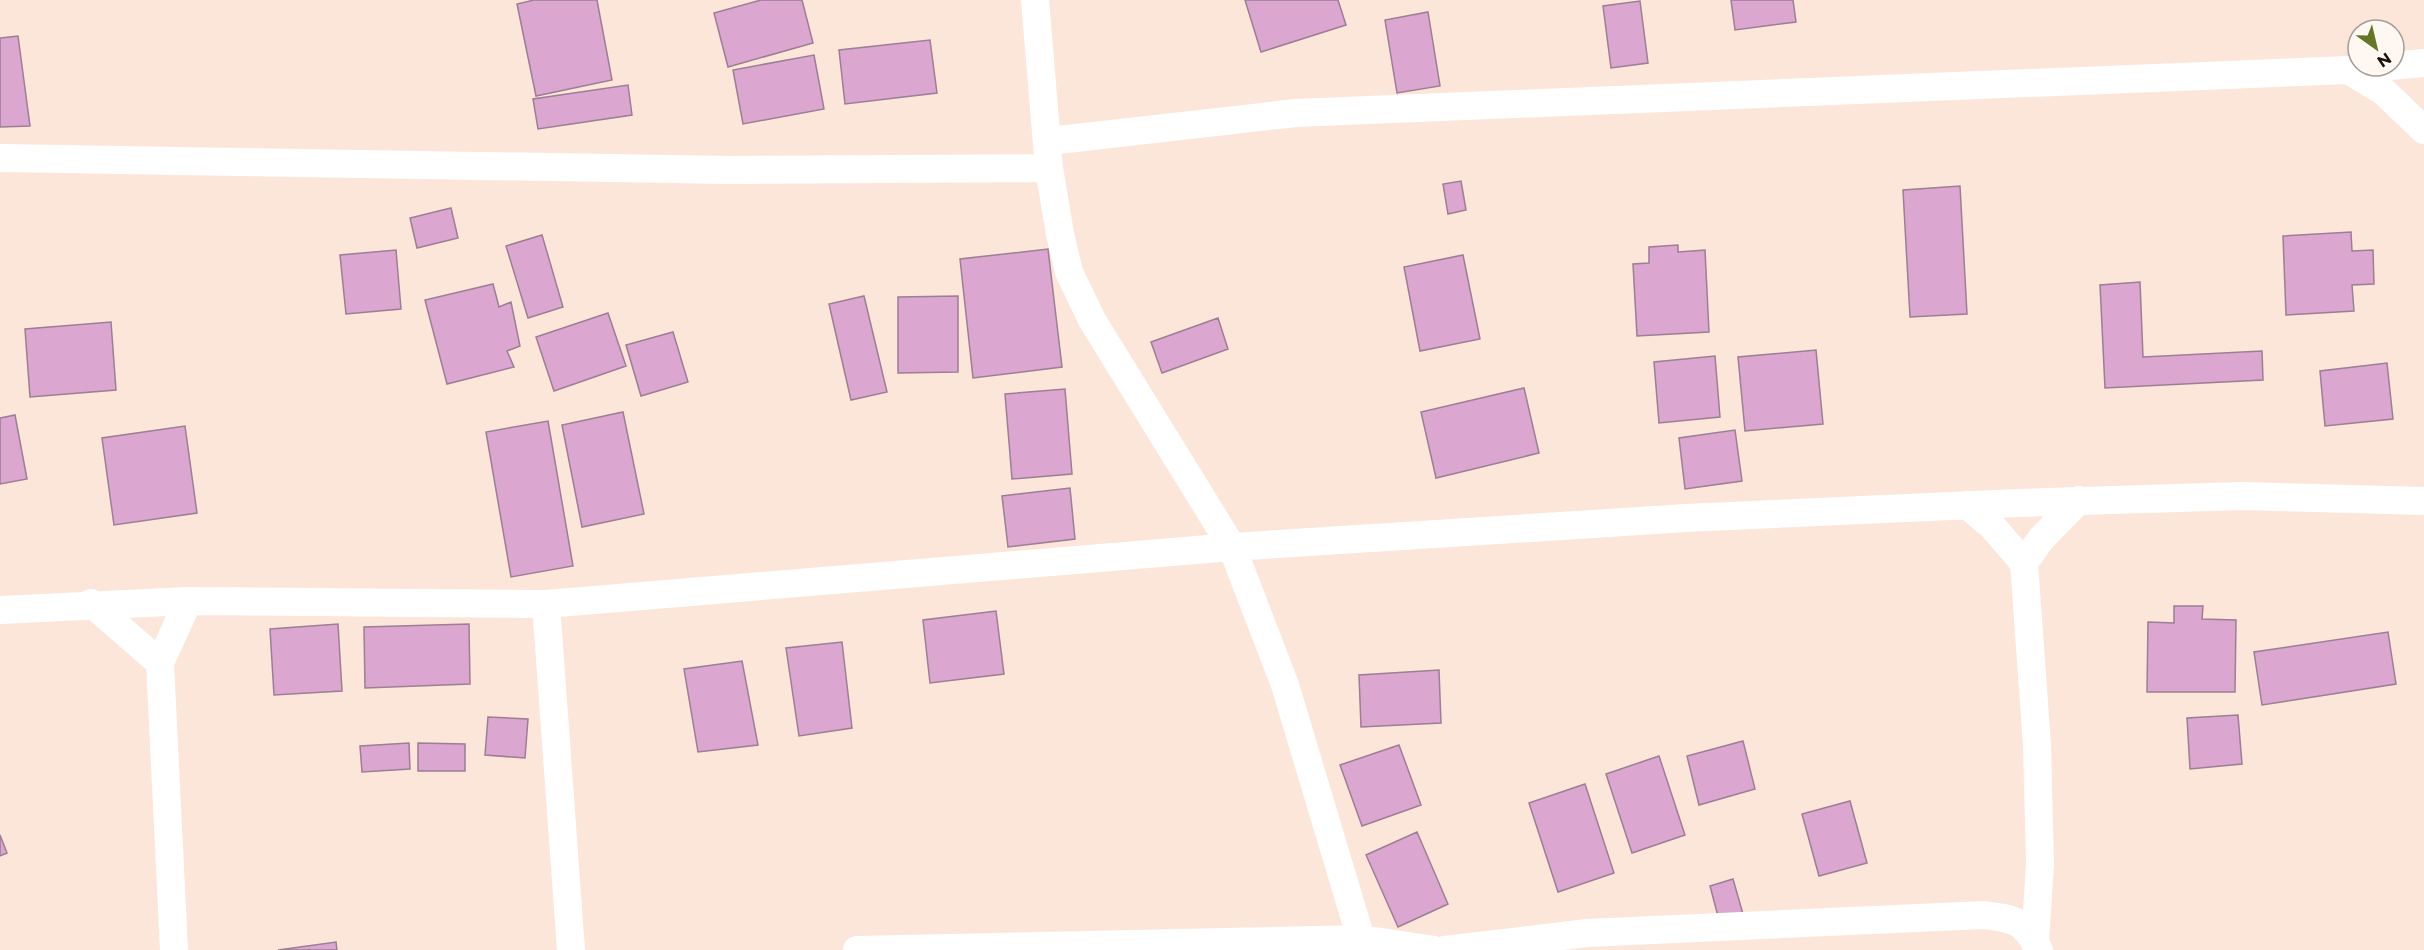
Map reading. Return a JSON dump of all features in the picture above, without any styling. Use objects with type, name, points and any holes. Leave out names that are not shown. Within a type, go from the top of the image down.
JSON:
[{"type":"street","points":[[1035,0],[1049,155],[1060,234],[1070,272],[1088,310],[1232,547],[1285,686],[1361,939]]},
{"type":"street","points":[[2406,65],[2424,63]]},
{"type":"street","points":[[0,158],[729,170],[1049,155],[1296,113],[2346,70]]},
{"type":"street","points":[[2361,78],[2383,91],[2424,130]]},
{"type":"street","points":[[0,610],[91,603],[188,601],[546,604],[1232,547],[1686,518],[2079,500],[2241,496],[2424,501]]},
{"type":"street","points":[[2024,563],[2041,539],[2079,500]]},
{"type":"street","points":[[1967,505],[1992,526],[2024,563],[2037,745],[2040,852],[2037,946]]},
{"type":"street","points":[[174,950],[160,663],[188,601]]},
{"type":"street","points":[[91,603],[160,663]]},
{"type":"street","points":[[546,604],[571,950]]},
{"type":"street","points":[[1445,950],[1587,933],[1984,915],[2015,920],[2031,934],[2037,946]]},
{"type":"street","points":[[857,950],[1361,939],[1435,950]]},
{"type":"building","points":[[534,0],[597,0],[612,80],[536,96],[517,4]]},
{"type":"building","points":[[761,0],[802,0],[813,43],[728,67],[714,13]]},
{"type":"building","points":[[1245,0],[1338,0],[1346,25],[1261,52]]},
{"type":"building","points":[[1731,0],[1793,0],[1796,22],[1735,30]]},
{"type":"building","points":[[1640,1],[1648,63],[1611,68],[1603,6]]},
{"type":"building","points":[[1428,12],[1440,86],[1397,93],[1385,20]]},
{"type":"building","points":[[18,36],[30,126],[0,127],[0,38]]},
{"type":"building","points":[[930,40],[937,93],[845,104],[839,50]]},
{"type":"building","points":[[814,55],[824,109],[743,124],[733,70]]},
{"type":"building","points":[[628,85],[632,115],[538,129],[533,99]]},
{"type":"building","points":[[1461,181],[1466,210],[1448,214],[1443,184]]},
{"type":"building","points":[[1960,186],[1967,314],[1910,317],[1903,190]]},
{"type":"building","points":[[451,208],[458,238],[417,248],[410,218]]},
{"type":"building","points":[[2351,232],[2352,251],[2373,250],[2374,284],[2352,285],[2354,311],[2286,315],[2283,236]]},
{"type":"building","points":[[542,235],[563,307],[528,318],[506,246]]},
{"type":"building","points":[[1678,245],[1678,252],[1705,250],[1709,332],[1637,336],[1633,264],[1649,263],[1649,247]]},
{"type":"building","points":[[1048,249],[1062,367],[973,378],[960,259]]},
{"type":"building","points":[[396,250],[401,309],[346,314],[340,255]]},
{"type":"building","points":[[1463,255],[1480,339],[1420,351],[1404,267]]},
{"type":"building","points":[[2140,282],[2143,357],[2262,351],[2263,380],[2105,388],[2100,285]]},
{"type":"building","points":[[493,284],[499,307],[511,302],[520,346],[507,351],[514,367],[447,384],[425,300]]},
{"type":"building","points":[[864,296],[887,392],[851,400],[829,304]]},
{"type":"building","points":[[958,296],[958,372],[898,373],[898,297]]},
{"type":"building","points":[[608,313],[626,366],[554,391],[536,337]]},
{"type":"building","points":[[1218,318],[1228,349],[1162,373],[1151,342]]},
{"type":"building","points":[[111,322],[116,390],[30,397],[25,329]]},
{"type":"building","points":[[673,332],[688,382],[641,396],[626,345]]},
{"type":"building","points":[[1816,350],[1823,424],[1745,431],[1738,357]]},
{"type":"building","points":[[1715,356],[1720,417],[1659,423],[1654,362]]},
{"type":"building","points":[[2387,363],[2393,419],[2325,426],[2320,371]]},
{"type":"building","points":[[1524,388],[1539,453],[1436,478],[1421,412]]},
{"type":"building","points":[[1065,389],[1072,474],[1012,479],[1005,394]]},
{"type":"building","points":[[623,412],[644,514],[582,527],[562,425]]},
{"type":"building","points":[[15,415],[27,479],[0,484],[0,418]]},
{"type":"building","points":[[548,421],[573,566],[511,577],[486,432]]},
{"type":"building","points":[[185,426],[197,513],[114,525],[102,438]]},
{"type":"building","points":[[1735,430],[1742,481],[1685,489],[1679,438]]},
{"type":"building","points":[[1070,488],[1075,539],[1008,547],[1002,496]]},
{"type":"building","points":[[2174,606],[2203,606],[2202,619],[2236,620],[2235,692],[2147,692],[2148,622],[2174,623]]},
{"type":"building","points":[[996,611],[1004,674],[930,683],[923,620]]},
{"type":"building","points":[[338,624],[342,691],[274,695],[270,629]]},
{"type":"building","points":[[469,624],[470,684],[365,688],[364,627]]},
{"type":"building","points":[[2388,632],[2396,684],[2262,705],[2254,652]]},
{"type":"building","points":[[842,642],[852,728],[799,736],[786,648]]},
{"type":"building","points":[[742,661],[758,745],[698,752],[684,669]]},
{"type":"building","points":[[1439,670],[1441,723],[1361,727],[1359,675]]},
{"type":"building","points":[[2238,715],[2242,764],[2190,769],[2187,718]]},
{"type":"building","points":[[488,717],[528,719],[525,758],[485,755]]},
{"type":"building","points":[[1743,741],[1755,789],[1699,805],[1687,756]]},
{"type":"building","points":[[409,743],[410,769],[362,772],[360,746]]},
{"type":"building","points":[[418,743],[465,744],[465,771],[418,771]]},
{"type":"building","points":[[1399,745],[1421,805],[1362,826],[1340,765]]},
{"type":"building","points":[[1659,756],[1685,835],[1632,853],[1606,774]]},
{"type":"building","points":[[1585,784],[1614,873],[1558,892],[1529,803]]},
{"type":"building","points":[[1850,801],[1867,863],[1819,876],[1802,814]]},
{"type":"building","points":[[1417,832],[1448,904],[1398,927],[1366,855]]},
{"type":"building","points":[[0,835],[7,853],[0,856]]},
{"type":"building","points":[[1733,879],[1743,914],[1719,920],[1710,886]]},
{"type":"building","points":[[336,942],[337,950],[278,950]]}]
